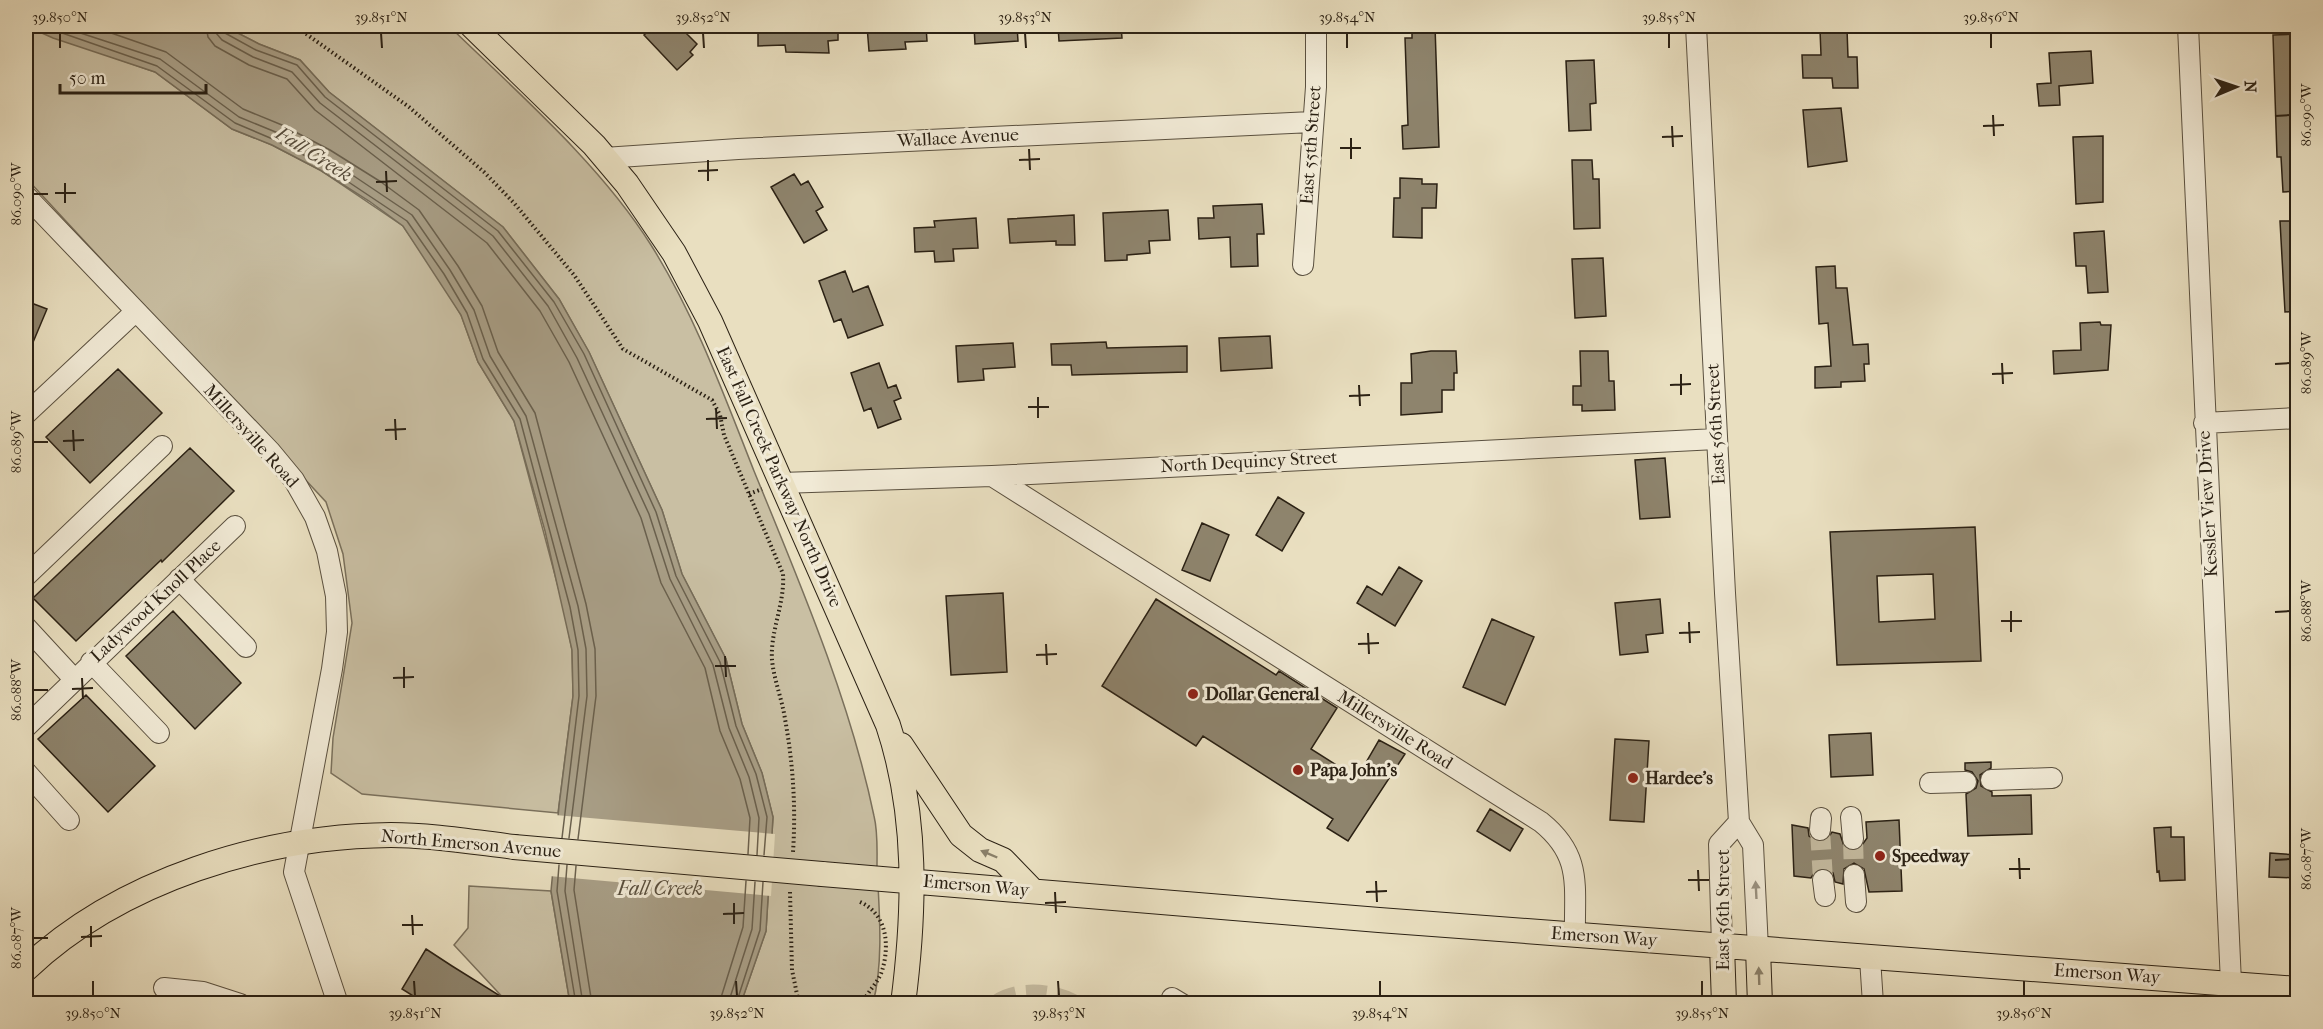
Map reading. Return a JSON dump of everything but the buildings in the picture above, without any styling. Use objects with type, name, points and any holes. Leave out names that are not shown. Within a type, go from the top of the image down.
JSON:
[{"type":"main road","name":"East Fall Creek Parkway North Drive","points":[[472,26],[583,134],[658,227],[685,273],[713,329],[889,727],[906,794],[911,881],[911,922],[903,1004]]},
{"type":"main road","points":[[889,727],[961,835],[980,850],[1003,860],[1034,891]]},
{"type":"main road","name":"North Emerson Avenue","points":[[26,969],[73,933],[111,908],[177,876],[242,854],[329,838],[392,835],[911,881]]},
{"type":"main road","name":"Emerson Way","points":[[911,881],[1870,958],[2298,989]]},
{"type":"main road","name":"East 56th Street","points":[[1722,946],[1724,1004]]},
{"type":"main road","name":"East 56th Street","points":[[1758,949],[1760,1004]]},
{"type":"street","name":"East 55th Street","points":[[1303,265],[1317,68],[1316,26]]},
{"type":"street","name":"East 56th Street","points":[[1696,26],[1716,440],[1739,822],[1753,845],[1758,949]]},
{"type":"street","name":"Kessler View Drive","points":[[2188,26],[2204,423],[2231,983]]},
{"type":"street","name":"Wallace Avenue","points":[[604,158],[832,144],[1312,122]]},
{"type":"street","name":"Millersville Road","points":[[26,196],[286,470],[307,501],[327,551],[336,596],[337,632],[295,866],[296,882],[315,926],[338,1004]]},
{"type":"street","points":[[26,414],[136,311]]},
{"type":"street","points":[[2204,423],[2298,418]]},
{"type":"street","name":"North Dequincy Street","points":[[781,483],[992,476],[1716,440]]},
{"type":"street","points":[[26,576],[162,446]]},
{"type":"street","name":"Millersville Road","points":[[992,476],[1541,822],[1562,841],[1571,859],[1575,935]]},
{"type":"street","name":"Ladywood Knoll Place","points":[[26,727],[235,526]]},
{"type":"street","points":[[179,579],[246,647]]},
{"type":"street","points":[[26,627],[74,679]]},
{"type":"street","points":[[92,662],[159,733]]},
{"type":"street","points":[[26,772],[69,820]]},
{"type":"street","points":[[1991,780],[2052,778]]},
{"type":"street","points":[[1930,783],[1965,782]]},
{"type":"street","points":[[1851,818],[1853,839]]},
{"type":"street","name":"East 56th Street","points":[[1722,946],[1719,844],[1739,822]]},
{"type":"street","points":[[1854,875],[1856,902]]},
{"type":"street","points":[[1870,958],[1873,1004]]},
{"type":"street","points":[[164,987],[203,992],[240,1004]]},
{"type":"path","points":[[295,26],[409,107],[484,172],[514,203],[574,275],[623,349],[712,400],[720,415],[724,435],[783,574],[784,589],[772,650],[786,720],[793,775],[795,813],[792,860]]},
{"type":"path","points":[[791,884],[792,970],[799,1004]]},
{"type":"path","points":[[860,902],[883,923],[887,937],[881,972],[862,1004]]},
{"type":"shaded area","points":[[224,26],[449,26],[583,158],[630,215],[651,245],[695,327],[720,385],[822,641],[864,772],[877,835],[880,953],[873,1003],[741,1003],[766,931],[773,817],[762,773],[742,724],[726,659],[682,574],[662,510],[589,352],[559,299],[503,227],[329,92],[300,60],[259,44]]},
{"type":"shaded area","points":[[26,27],[155,72],[232,129],[272,145],[320,170],[403,226],[439,277],[461,315],[478,362],[514,421],[564,609],[572,650],[573,696],[558,813],[362,794],[331,773],[333,738],[352,623],[343,554],[326,502],[26,178]]},
{"type":"shaded area","points":[[469,886],[551,891],[570,1003],[508,1003],[454,945],[468,928]]},
{"type":"water","name":"Fall Creek","points":[[26,26],[224,26],[259,44],[300,60],[329,92],[503,227],[559,299],[589,352],[662,510],[682,574],[726,659],[742,724],[762,773],[773,817],[766,931],[741,1003],[570,1003],[551,891],[573,696],[572,650],[545,531],[514,421],[478,362],[461,315],[403,226],[320,170],[272,145],[232,129],[155,72],[53,38]]},
{"type":"pier","points":[[555,815],[775,834],[771,896],[549,876]]},
{"type":"tunnel","points":[[1820,830],[1823,880]]},
{"type":"tunnel","points":[[1853,839],[1854,875]]},
{"type":"tunnel","points":[[998,1004],[1025,995],[1046,995],[1073,1004]]},
{"type":"place","name":"Dollar General","points":[[1193,694]]},
{"type":"place","name":"Papa John's","points":[[1298,770]]},
{"type":"place","name":"Hardee's","points":[[1633,778]]},
{"type":"place","name":"Speedway","points":[[1880,856]]}]
